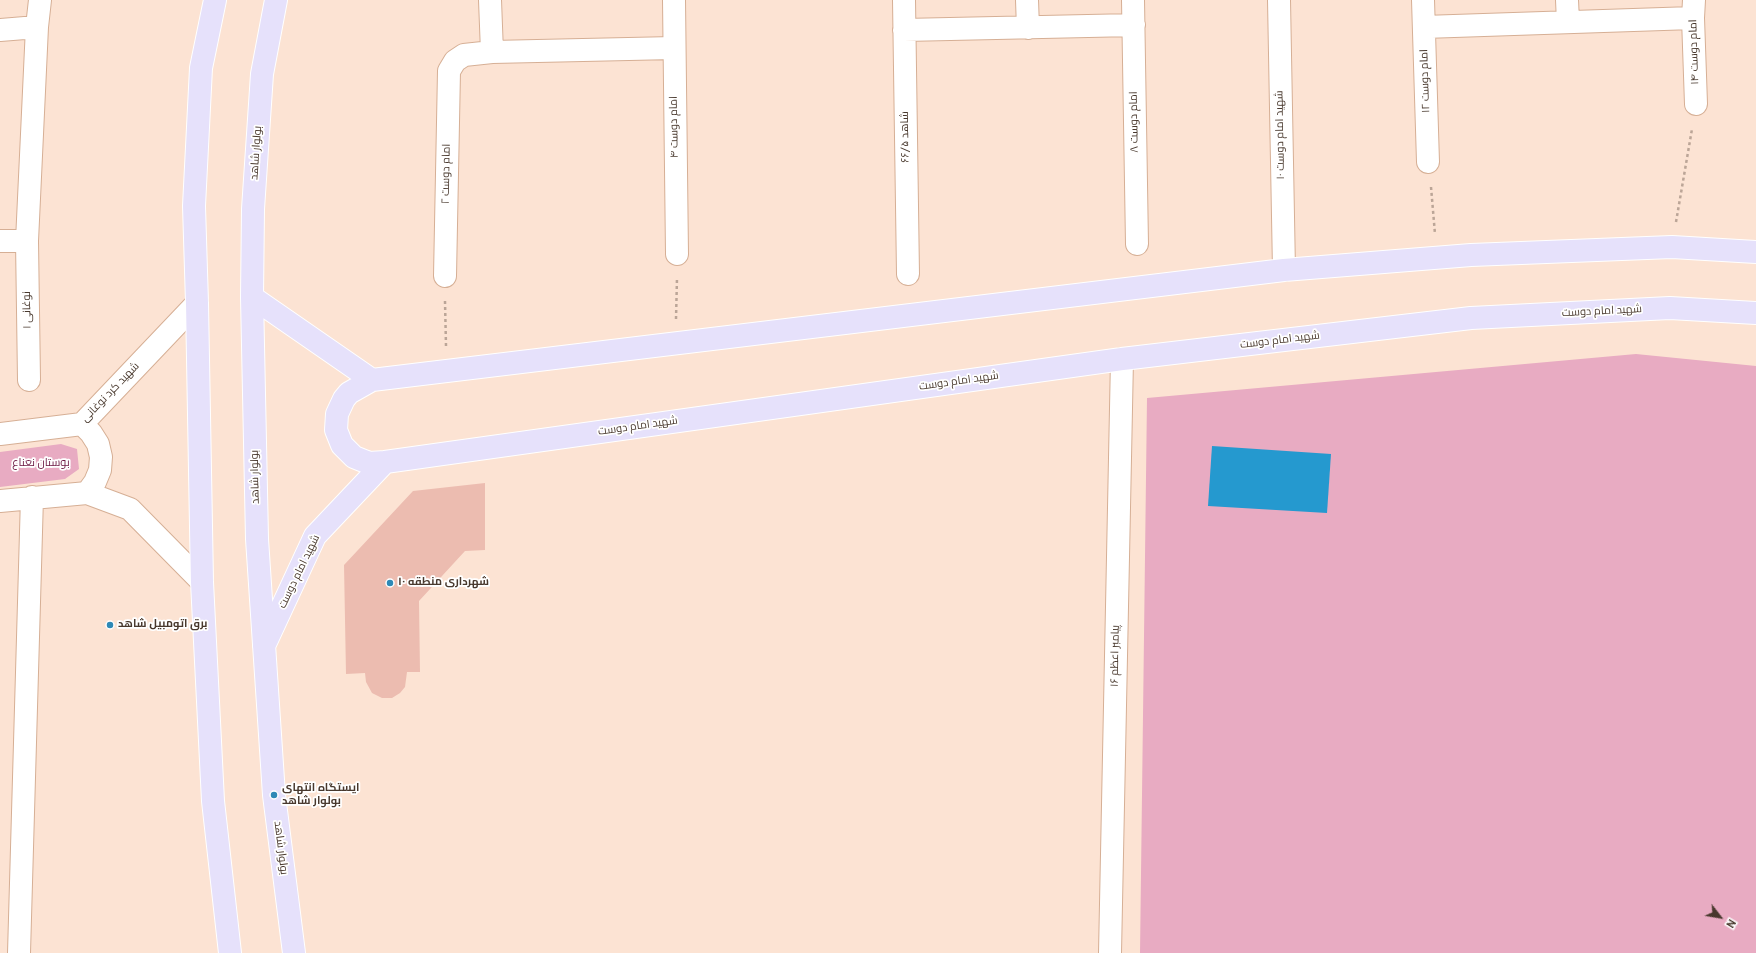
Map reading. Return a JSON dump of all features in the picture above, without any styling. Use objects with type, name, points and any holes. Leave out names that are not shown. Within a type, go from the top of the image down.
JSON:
[{"type":"main road","points":[[215,0],[201,68],[194,206],[202,582],[213,801],[230,953]]},
{"type":"main road","name":"بولوار شاهد","points":[[276,0],[262,74],[253,209],[252,296],[257,538],[274,795],[294,953]]},
{"type":"main road","points":[[385,462],[369,463],[354,457],[342,445],[336,430],[337,414],[344,399],[350,393],[372,380],[1284,270],[1438,257],[1672,247],[1756,252]]},
{"type":"main road","points":[[252,296],[372,380]]},
{"type":"main road","name":"شهید امام دوست","points":[[264,646],[315,536],[385,462],[1122,359],[1471,318],[1670,308],[1756,313]]},
{"type":"street","name":"نوغانی ۱","points":[[29,380],[27,241],[36,27],[40,0]]},
{"type":"street","points":[[490,0],[492,52],[674,48]]},
{"type":"street","name":"امام دوست ۴","points":[[674,0],[677,254]]},
{"type":"street","name":"شاهد ۶۶/۵","points":[[904,0],[908,274]]},
{"type":"street","points":[[1027,0],[1028,28]]},
{"type":"street","name":"امام دوست ۸","points":[[1133,0],[1137,244]]},
{"type":"street","name":"شهید امام دوست ۱۰","points":[[1279,0],[1284,270]]},
{"type":"street","name":"امام دوست ۱۲","points":[[1423,0],[1428,162]]},
{"type":"street","points":[[1567,0],[1568,22]]},
{"type":"street","points":[[1424,27],[1568,22],[1694,9]]},
{"type":"street","name":"امام دوست ۱۴","points":[[1694,9],[1696,104]]},
{"type":"street","points":[[904,30],[1134,26]]},
{"type":"street","points":[[0,30],[36,27]]},
{"type":"street","name":"امام دوست ۲","points":[[445,276],[449,71],[455,61],[464,55],[492,52]]},
{"type":"street","points":[[0,241],[27,241]]},
{"type":"street","name":"شهید کرد نوغانی","points":[[0,434],[82,424],[197,303]]},
{"type":"street","name":"پیامبر اعظم ۱۶","points":[[1110,953],[1122,359]]},
{"type":"street","points":[[82,424],[91,433],[98,444],[101,457],[100,470],[88,493]]},
{"type":"street","points":[[0,501],[88,493],[130,509],[202,582]]},
{"type":"street","points":[[19,953],[32,497]]},
{"type":"path","points":[[1672,247],[1696,104]]},
{"type":"path","points":[[1428,162],[1438,257]]},
{"type":"path","points":[[675,343],[677,254]]},
{"type":"path","points":[[445,276],[446,371]]},
{"type":"green space","points":[[1636,354],[1756,366],[1756,953],[1140,953],[1147,398]]},
{"type":"green space","name":"بوستان نعناع","points":[[61,444],[77,449],[79,469],[65,479],[0,487],[0,452]]},
{"type":"water","points":[[1212,446],[1331,454],[1327,513],[1208,506]]},
{"type":"building","name":"شهرداری منطقه ۱۰","points":[[485,483],[485,550],[465,551],[419,601],[420,672],[407,672],[405,687],[400,693],[392,698],[382,698],[372,693],[366,682],[365,673],[346,674],[344,565],[413,491]]},
{"type":"place","name":"شهرداری منطقه ۱۰","points":[[390,583]]},
{"type":"place","name":"برق اتومبیل شاهد","points":[[110,625]]},
{"type":"place","name":"ایستگاه انتهای بولوار شاهد","points":[[274,795]]}]
